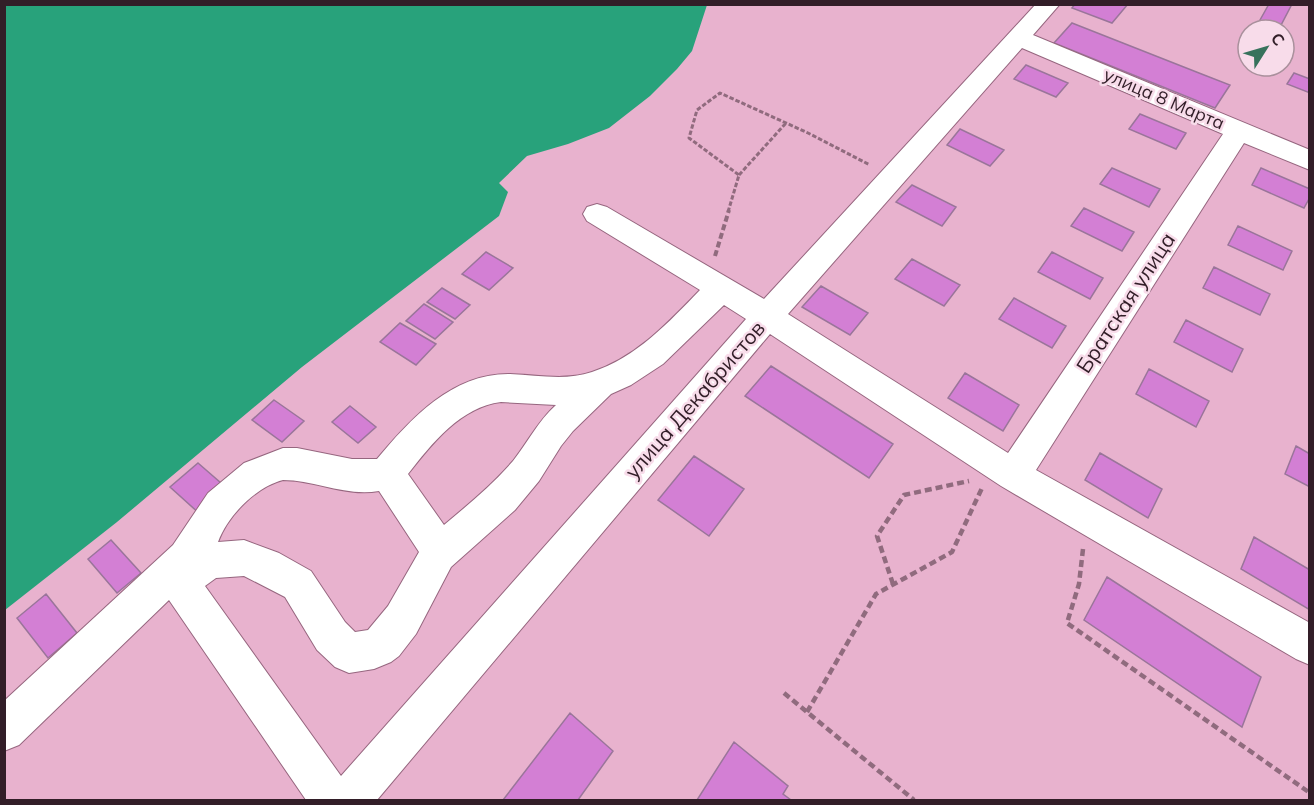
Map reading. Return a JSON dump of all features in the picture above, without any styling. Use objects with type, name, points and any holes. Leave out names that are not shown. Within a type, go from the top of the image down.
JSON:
[{"type":"street","name":"улица Декабристов","points":[[349,801],[767,316],[1049,4]]},
{"type":"street","name":"улица 8 Марта","points":[[1019,38],[1310,161]]},
{"type":"street","name":"Братская улица","points":[[998,471],[1239,131]]},
{"type":"street","points":[[597,214],[767,316],[998,471],[1310,645]]},
{"type":"street","points":[[4,730],[176,578],[200,541],[204,529],[227,498],[241,485],[263,471],[287,463],[345,477],[387,473],[415,438],[456,404],[476,392],[500,387],[568,391],[600,384],[647,361],[695,317],[713,283]]},
{"type":"street","points":[[176,578],[212,560],[244,558],[266,566],[298,584],[331,636],[349,652],[376,648],[388,640],[400,625],[438,554],[502,498],[527,470],[549,435],[561,421],[600,384]]},
{"type":"street","points":[[387,473],[438,548],[438,554]]},
{"type":"street","points":[[176,578],[332,801]]},
{"type":"path","points":[[739,175],[689,138],[697,110],[720,93],[786,123],[893,177]]},
{"type":"path","points":[[713,283],[720,243],[739,175],[786,123]]},
{"type":"path","points":[[807,712],[876,594],[952,552],[998,471]]},
{"type":"path","points":[[893,584],[877,536],[904,495],[998,471]]},
{"type":"path","points":[[1084,543],[1079,584],[1067,623],[1310,793]]},
{"type":"path","points":[[784,693],[914,801]]},
{"type":"shaded area","points":[[5,4],[707,5],[692,51],[650,96],[609,128],[568,144],[527,156],[499,183],[508,192],[499,216],[302,367],[117,522],[5,610]]},
{"type":"building","points":[[1075,4],[1128,4],[1112,23],[1072,8]]},
{"type":"building","points":[[1269,4],[1292,4],[1285,18],[1261,18]]},
{"type":"building","points":[[1072,23],[1230,85],[1215,108],[1054,43]]},
{"type":"building","points":[[1026,65],[1068,83],[1056,97],[1014,79]]},
{"type":"building","points":[[1296,74],[1310,79],[1310,93],[1287,84],[1291,78],[1296,78]]},
{"type":"building","points":[[1140,114],[1186,133],[1176,149],[1129,129]]},
{"type":"building","points":[[960,129],[1004,150],[990,166],[947,145]]},
{"type":"building","points":[[1112,168],[1160,189],[1149,207],[1100,184]]},
{"type":"building","points":[[1261,168],[1310,189],[1310,197],[1304,208],[1252,185]]},
{"type":"building","points":[[912,185],[956,207],[942,226],[896,202]]},
{"type":"building","points":[[1084,208],[1134,232],[1122,251],[1071,226]]},
{"type":"building","points":[[1238,226],[1292,251],[1283,270],[1228,245]]},
{"type":"building","points":[[486,252],[513,268],[489,290],[462,274]]},
{"type":"building","points":[[1052,252],[1103,278],[1090,299],[1038,272]]},
{"type":"building","points":[[912,259],[960,285],[944,306],[895,279]]},
{"type":"building","points":[[1214,267],[1270,294],[1260,315],[1203,288]]},
{"type":"building","points":[[821,286],[868,313],[850,335],[802,307]]},
{"type":"building","points":[[442,288],[470,305],[455,319],[427,302]]},
{"type":"building","points":[[1014,298],[1066,326],[1052,348],[999,319]]},
{"type":"building","points":[[424,304],[453,322],[435,339],[406,321]]},
{"type":"building","points":[[1186,320],[1243,349],[1232,372],[1174,342]]},
{"type":"building","points":[[400,323],[436,344],[416,365],[380,342]]},
{"type":"building","points":[[771,366],[893,444],[869,478],[745,396]]},
{"type":"building","points":[[1149,369],[1209,401],[1196,427],[1136,394]]},
{"type":"building","points":[[965,373],[1019,405],[1003,431],[948,398]]},
{"type":"building","points":[[274,400],[304,421],[282,442],[252,420]]},
{"type":"building","points":[[350,406],[376,427],[358,443],[332,422]]},
{"type":"building","points":[[1296,446],[1310,454],[1310,487],[1285,474]]},
{"type":"building","points":[[1100,453],[1162,489],[1148,518],[1085,480]]},
{"type":"building","points":[[694,456],[744,489],[709,536],[658,500]]},
{"type":"building","points":[[198,463],[229,490],[201,515],[170,487]]},
{"type":"building","points":[[1254,537],[1310,570],[1310,610],[1241,569]]},
{"type":"building","points":[[111,540],[141,573],[117,593],[88,559]]},
{"type":"building","points":[[1107,577],[1261,677],[1242,727],[1084,620]]},
{"type":"building","points":[[46,594],[77,633],[48,658],[17,618]]},
{"type":"building","points":[[570,713],[613,751],[578,800],[503,800]]},
{"type":"building","points":[[734,742],[788,786],[783,794],[791,800],[697,800]]}]
